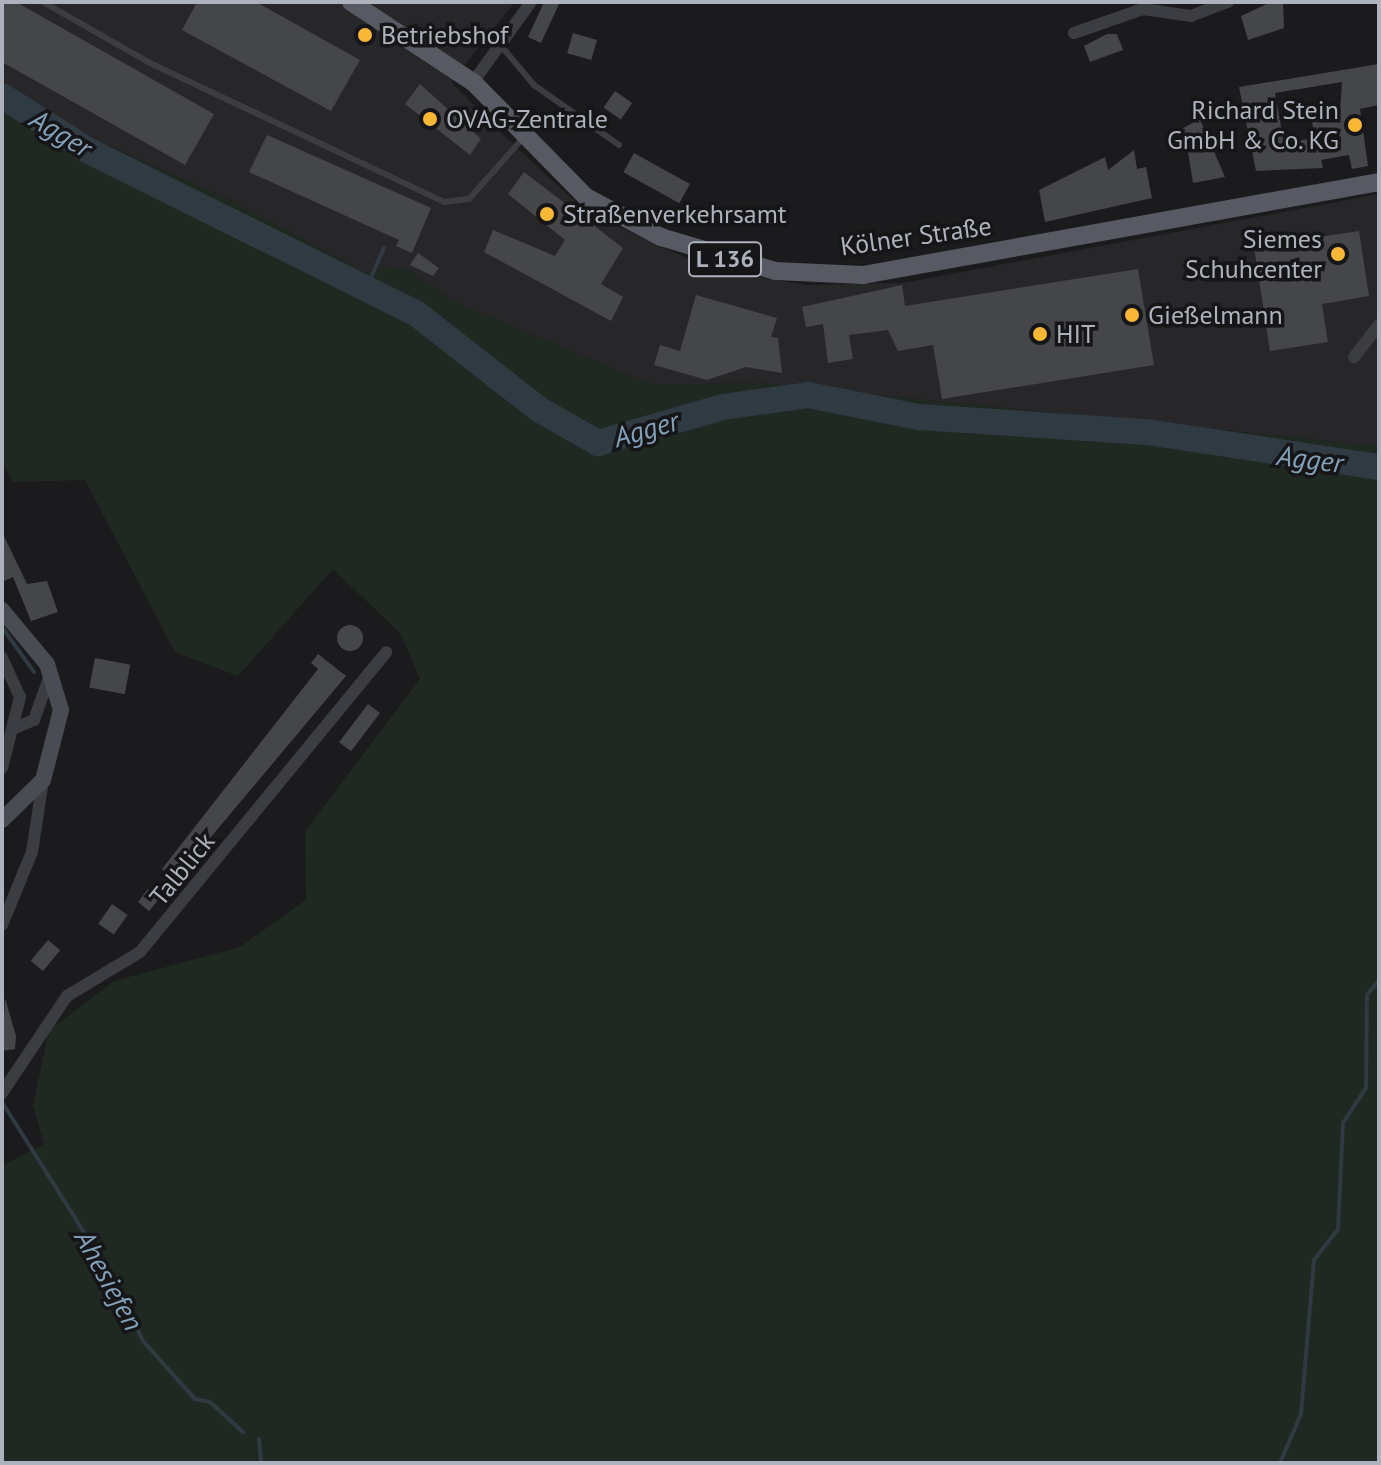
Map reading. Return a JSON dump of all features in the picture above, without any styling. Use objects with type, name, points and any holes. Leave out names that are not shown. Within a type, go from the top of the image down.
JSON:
[{"type":"main road","name":"Kölner Straße","points":[[351,2],[473,82],[523,138],[586,197],[661,237],[802,275],[863,275],[1379,182]]},
{"type":"main road","points":[[2,610],[51,674],[60,734],[43,780],[2,820]]},
{"type":"street","points":[[473,82],[502,47],[531,2]]},
{"type":"street","points":[[1074,33],[1143,9],[1191,16],[1228,2]]},
{"type":"street","points":[[1354,357],[1379,325]]},
{"type":"street","name":"Talblick","points":[[2,1093],[67,996],[140,952],[386,652]]},
{"type":"street","points":[[2,658],[20,697],[15,728],[2,768]]},
{"type":"street","points":[[15,728],[34,720],[51,674]]},
{"type":"street","points":[[2,925],[32,852],[43,780]]},
{"type":"lane","points":[[43,2],[150,63],[444,202],[469,199],[523,138]]},
{"type":"lane","points":[[502,47],[534,85],[619,145]]},
{"type":"shaded area","points":[[2,2],[515,2],[451,82],[499,131],[585,211],[712,270],[806,285],[903,283],[1379,194],[1379,446],[759,383],[652,385],[459,304],[409,271],[388,266],[365,273],[235,202],[88,137],[2,81]]},
{"type":"shaded area","points":[[2,81],[88,137],[235,202],[365,273],[388,266],[409,271],[459,304],[652,385],[759,383],[1379,446],[1379,1463],[2,1463],[2,1166],[44,1144],[33,1105],[49,1030],[114,981],[240,947],[306,900],[305,831],[420,679],[400,633],[333,569],[238,676],[175,652],[85,480],[13,482],[2,461]]},
{"type":"building","points":[[2,2],[16,2],[214,114],[185,165],[2,62]]},
{"type":"building","points":[[197,2],[256,2],[360,60],[331,111],[182,30]]},
{"type":"building","points":[[544,2],[560,2],[541,43],[528,37]]},
{"type":"building","points":[[1271,2],[1283,2],[1284,28],[1248,40],[1241,16]]},
{"type":"building","points":[[573,33],[597,40],[591,60],[567,53]]},
{"type":"building","points":[[1107,34],[1117,34],[1123,50],[1090,62],[1084,46]]},
{"type":"building","points":[[1379,64],[1379,105],[1360,109],[1368,166],[1352,169],[1349,155],[1321,160],[1323,168],[1256,171],[1239,87]],"holes":[[[1342,82],[1340,112],[1311,117],[1315,138],[1284,143],[1275,93]]]},
{"type":"building","name":"OVAG-Zentrale","points":[[420,84],[481,139],[470,155],[405,104]]},
{"type":"building","points":[[615,91],[632,103],[621,119],[604,107]]},
{"type":"building","points":[[1200,119],[1225,177],[1193,183],[1188,152],[1172,134]]},
{"type":"building","points":[[267,135],[431,208],[412,253],[396,246],[399,240],[249,172]]},
{"type":"building","points":[[1134,150],[1137,169],[1146,167],[1152,198],[1045,222],[1039,190],[1105,157],[1108,170]]},
{"type":"building","points":[[634,153],[690,184],[679,203],[623,172]]},
{"type":"building","points":[[524,172],[623,248],[601,284],[623,297],[611,321],[484,252],[493,230],[555,256],[565,240],[508,194]]},
{"type":"building","points":[[1359,231],[1369,296],[1322,304],[1328,342],[1270,351],[1254,247]]},
{"type":"building","points":[[418,253],[439,268],[433,276],[410,265]]},
{"type":"building","name":"HIT","points":[[1138,269],[1154,365],[942,399],[933,345],[898,351],[888,330],[849,335],[853,359],[828,363],[823,324],[806,327],[802,307],[902,285],[905,306]]},
{"type":"building","points":[[696,295],[777,318],[771,337],[778,338],[782,373],[746,367],[707,380],[654,365],[660,345],[680,351]]},
{"type":"building","points":[[2,532],[27,584],[47,581],[58,612],[31,621],[13,577],[2,582]]},
{"type":"building","points":[[350,625],[359,629],[363,638],[359,647],[350,651],[341,647],[337,638],[341,629]]},
{"type":"building","points":[[318,654],[346,676],[149,911],[138,902],[148,889],[154,893],[168,874],[162,869],[318,669],[311,663]]},
{"type":"building","points":[[95,658],[130,665],[125,694],[89,687]]},
{"type":"building","points":[[368,704],[380,713],[351,751],[339,742]]},
{"type":"building","points":[[112,904],[128,915],[114,935],[98,924]]},
{"type":"building","points":[[48,940],[60,950],[43,971],[31,961]]},
{"type":"building","points":[[5,998],[16,1036],[15,1049],[2,1051]]},
{"type":"waterway","name":"Agger","points":[[2,96],[89,151],[417,314],[540,410],[598,443],[723,407],[808,395],[919,417],[1147,432],[1379,467]]},
{"type":"waterway","points":[[366,289],[384,248]]},
{"type":"waterway","name":"Ahesiefen","points":[[2,627],[34,672]]},
{"type":"waterway","points":[[1280,1463],[1301,1414],[1314,1260],[1338,1229],[1343,1123],[1366,1088],[1367,995],[1379,980]]},
{"type":"waterway","name":"Ahesiefen","points":[[2,1102],[113,1278],[143,1341],[195,1399],[210,1402],[243,1432]]},
{"type":"waterway","name":"Ahesiefen","points":[[259,1439],[261,1463]]},
{"type":"place","name":"Betriebshof","points":[[365,35]]},
{"type":"place","name":"OVAG-Zentrale","points":[[430,119]]},
{"type":"place","name":"Richard Stein GmbH & Co. KG","points":[[1355,125]]},
{"type":"place","name":"Straßenverkehrsamt","points":[[547,214]]},
{"type":"place","name":"Siemes Schuhcenter","points":[[1338,254]]},
{"type":"place","name":"Gießelmann","points":[[1132,315]]},
{"type":"place","name":"HIT","points":[[1040,334]]}]
